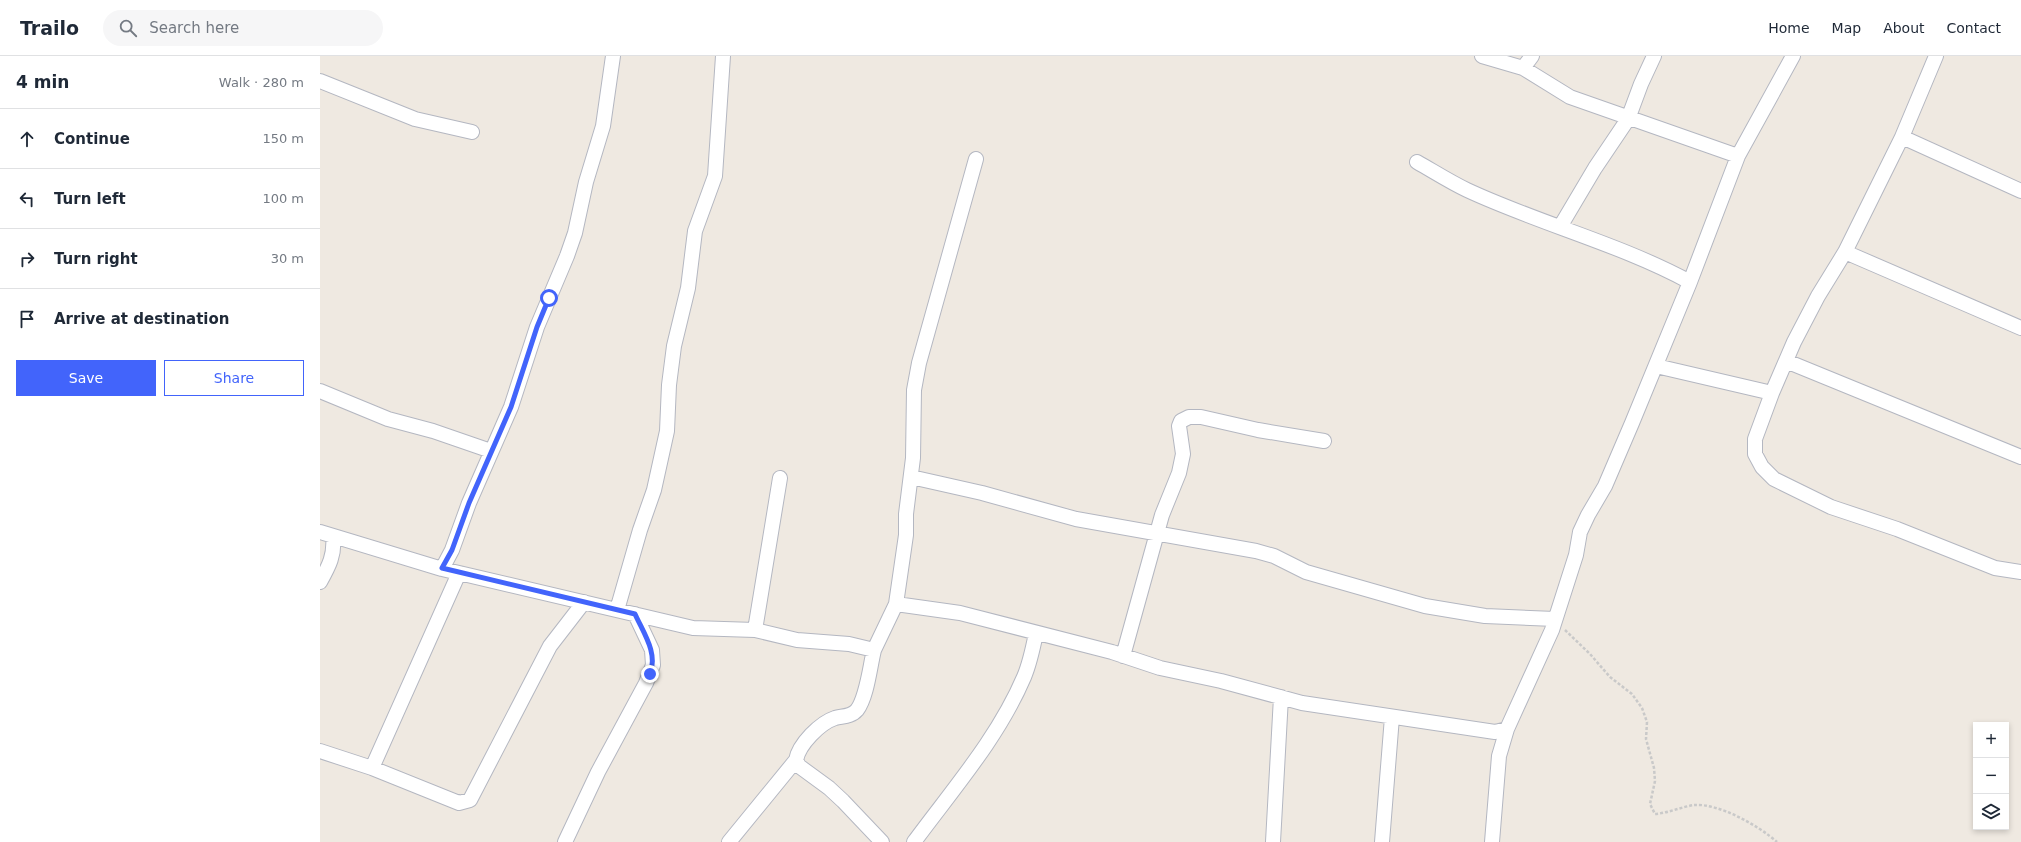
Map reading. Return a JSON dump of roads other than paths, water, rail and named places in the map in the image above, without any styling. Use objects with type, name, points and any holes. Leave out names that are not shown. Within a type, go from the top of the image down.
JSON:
[{"type":"street","points":[[442,568],[452,550],[469,503],[511,407],[537,327],[575,233],[586,182],[603,126],[613,56]]},
{"type":"street","points":[[617,610],[640,530],[654,490],[667,431],[669,385],[674,346],[688,288],[695,231],[715,176],[723,56]]},
{"type":"street","points":[[1482,56],[1523,68],[1570,97],[1628,119],[1738,156]]},
{"type":"street","points":[[1523,68],[1532,56]]},
{"type":"street","points":[[1560,227],[1595,168],[1628,119],[1654,56]]},
{"type":"street","points":[[1492,842],[1499,756],[1507,729],[1555,619],[1576,555],[1580,532],[1605,486],[1656,366],[1738,156],[1793,56]]},
{"type":"street","points":[[1936,56],[1902,137],[1845,252],[1818,296],[1786,361],[1755,439],[1755,454],[1762,467],[1774,479],[1831,507],[1897,530],[1995,568],[2021,572]]},
{"type":"street","points":[[320,81],[415,120],[472,132]]},
{"type":"street","points":[[1902,137],[2021,191]]},
{"type":"street","points":[[730,842],[796,760],[800,750],[820,725],[836,718],[850,715],[857,710],[869,677],[874,650],[896,604],[906,535],[906,514],[913,458],[914,390],[919,364],[976,159]]},
{"type":"street","points":[[1416,162],[1466,190],[1673,273],[1690,282]]},
{"type":"street","points":[[1845,252],[2021,328]]},
{"type":"street","points":[[1786,361],[2021,456]]},
{"type":"street","points":[[1656,366],[1772,393]]},
{"type":"street","points":[[320,391],[388,419],[433,431],[491,451]]},
{"type":"street","points":[[1122,656],[1162,515],[1179,473],[1183,454],[1179,426],[1181,421],[1189,417],[1201,417],[1258,430],[1324,441]]},
{"type":"street","points":[[910,477],[1076,519],[1268,554],[1306,572],[1425,606],[1485,616],[1555,619]]},
{"type":"street","points":[[755,630],[780,478]]},
{"type":"street","points":[[326,534],[459,573],[693,628],[755,630],[797,640],[850,644],[874,650]]},
{"type":"street","points":[[320,582],[332,561],[334,547],[326,534]]},
{"type":"street","points":[[372,768],[459,573]]},
{"type":"street","points":[[320,751],[372,768],[459,803],[470,800],[550,646],[584,602]]},
{"type":"street","points":[[896,604],[960,613],[1122,656],[1160,668],[1220,681],[1280,698],[1392,717],[1495,732],[1507,729]]},
{"type":"street","points":[[565,842],[598,772],[646,683],[653,665],[652,650],[635,614]]},
{"type":"street","points":[[914,842],[992,736],[1010,706],[1024,676],[1036,633]]},
{"type":"street","points":[[1273,842],[1280,698]]},
{"type":"street","points":[[1382,842],[1392,717]]},
{"type":"street","points":[[796,760],[799,766],[829,788],[843,801],[882,842]]}]
